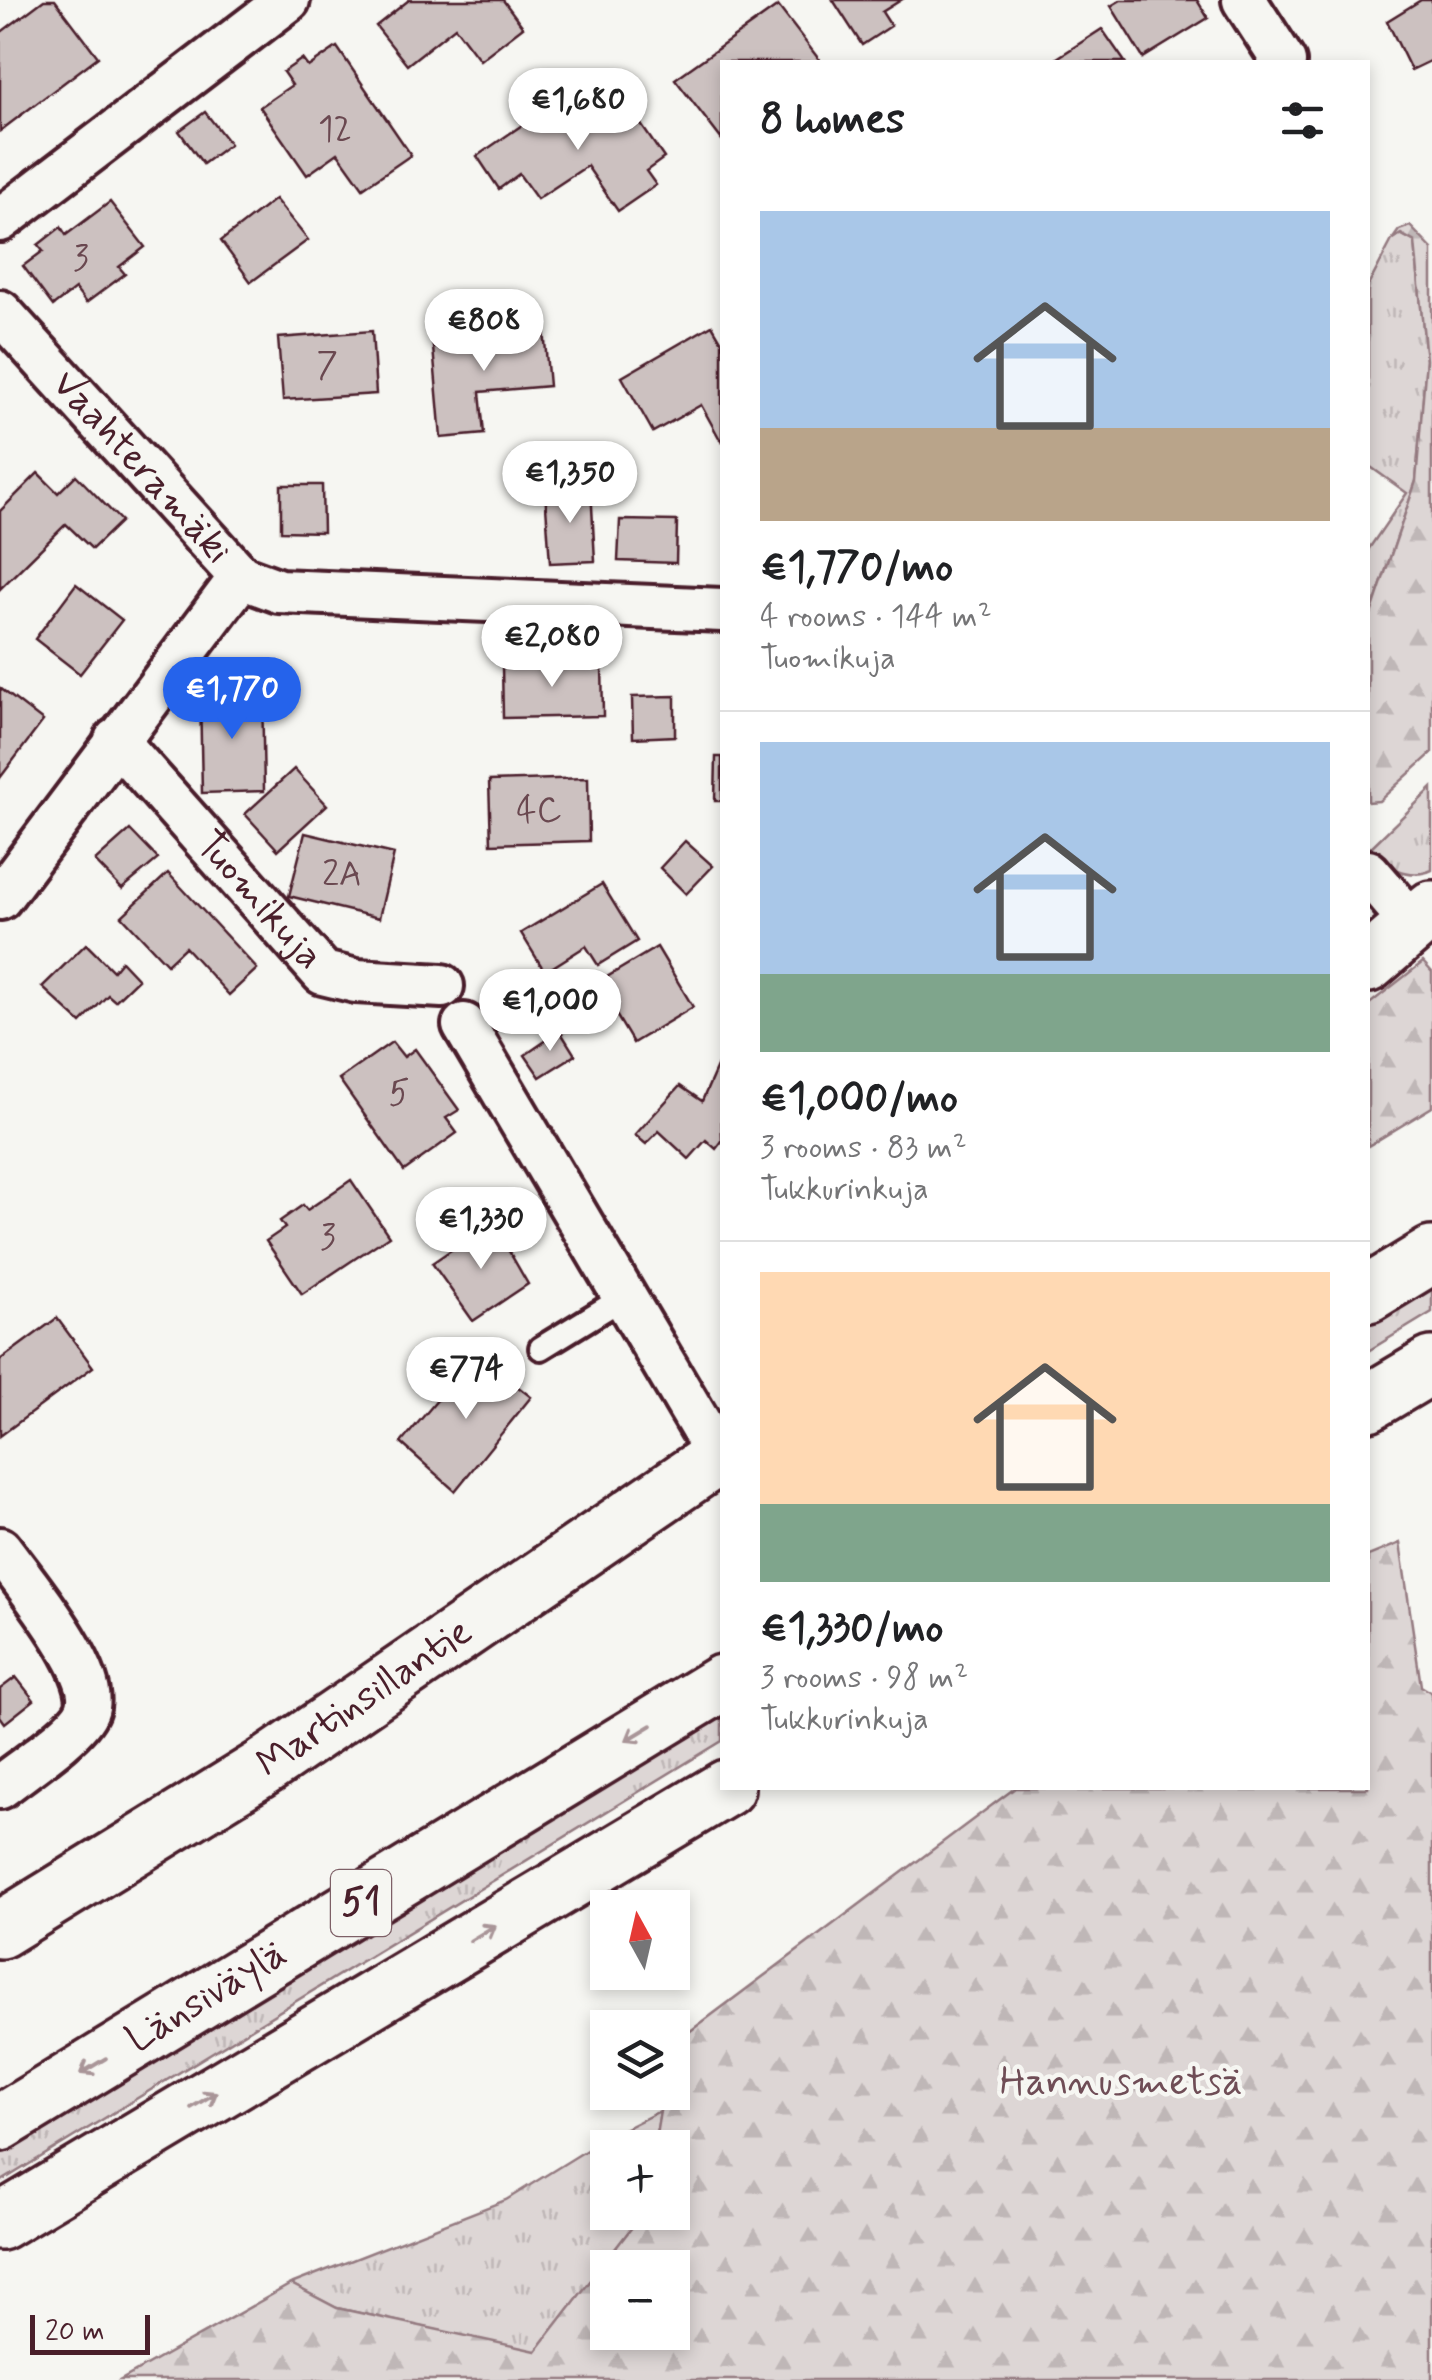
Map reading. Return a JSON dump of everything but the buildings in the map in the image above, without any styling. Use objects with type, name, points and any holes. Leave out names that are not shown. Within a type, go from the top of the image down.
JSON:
[{"type":"main road","points":[[1370,962],[1423,917]]},
{"type":"main road","points":[[1370,1293],[1432,1255]]},
{"type":"main road","points":[[1370,1402],[1432,1364]]},
{"type":"main road","name":"Martinsillantie","points":[[0,1930],[88,1880],[266,1766],[720,1456]]},
{"type":"main road","name":"Länsiväylä","points":[[0,2123],[720,1684]]},
{"type":"main road","name":"51","points":[[0,2222],[723,1790]]},
{"type":"street","points":[[0,220],[288,0]]},
{"type":"street","points":[[1244,0],[1283,60]]},
{"type":"street","name":"Vaahteramäki","points":[[0,312],[241,577]]},
{"type":"street","points":[[0,898],[241,577],[280,592],[720,610]]},
{"type":"street","name":"Tuomikuja","points":[[116,740],[323,972],[356,982],[442,986]]},
{"type":"street","points":[[1370,874],[1423,917]]},
{"type":"street","points":[[464,1025],[720,1456]]},
{"type":"street","points":[[0,1549],[42,1605],[81,1668],[88,1690],[88,1708],[78,1723],[0,1786]]},
{"type":"lane","points":[[540,1348],[624,1297]]},
{"type":"green space","points":[[1410,226],[1432,249],[1432,753],[1379,801],[1370,802],[1370,617],[1416,481],[1426,360],[1415,242],[1401,234],[1392,240],[1399,230]]},
{"type":"green space","points":[[1400,234],[1415,242],[1426,360],[1416,481],[1370,617],[1370,547],[1407,493],[1370,466],[1370,282],[1392,240]]},
{"type":"green space","points":[[1432,788],[1432,870],[1406,872],[1390,866],[1370,848]]},
{"type":"green space","points":[[1423,962],[1432,972],[1432,1107],[1370,1145],[1370,1003]]},
{"type":"green space","points":[[1432,1284],[1432,1312],[1370,1350],[1370,1322]]},
{"type":"green space","name":"Hannusmetsä","points":[[1400,1543],[1421,1686],[1432,1693],[1432,2380],[121,2380],[291,2284],[337,2308],[536,2351],[590,2281],[590,2350],[690,2350],[690,2250],[614,2250],[630,2230],[690,2230],[690,2130],[657,2130],[660,2110],[690,2110],[690,2031],[1012,1790],[1370,1790],[1370,1555]]},
{"type":"green space","points":[[720,1714],[720,1742],[0,2182],[0,2154]]},
{"type":"green space","points":[[660,2111],[657,2130],[622,2130]]},
{"type":"green space","points":[[590,2148],[590,2230],[630,2230],[615,2250],[590,2250],[590,2282],[536,2352],[337,2308],[291,2284],[506,2200]]}]
